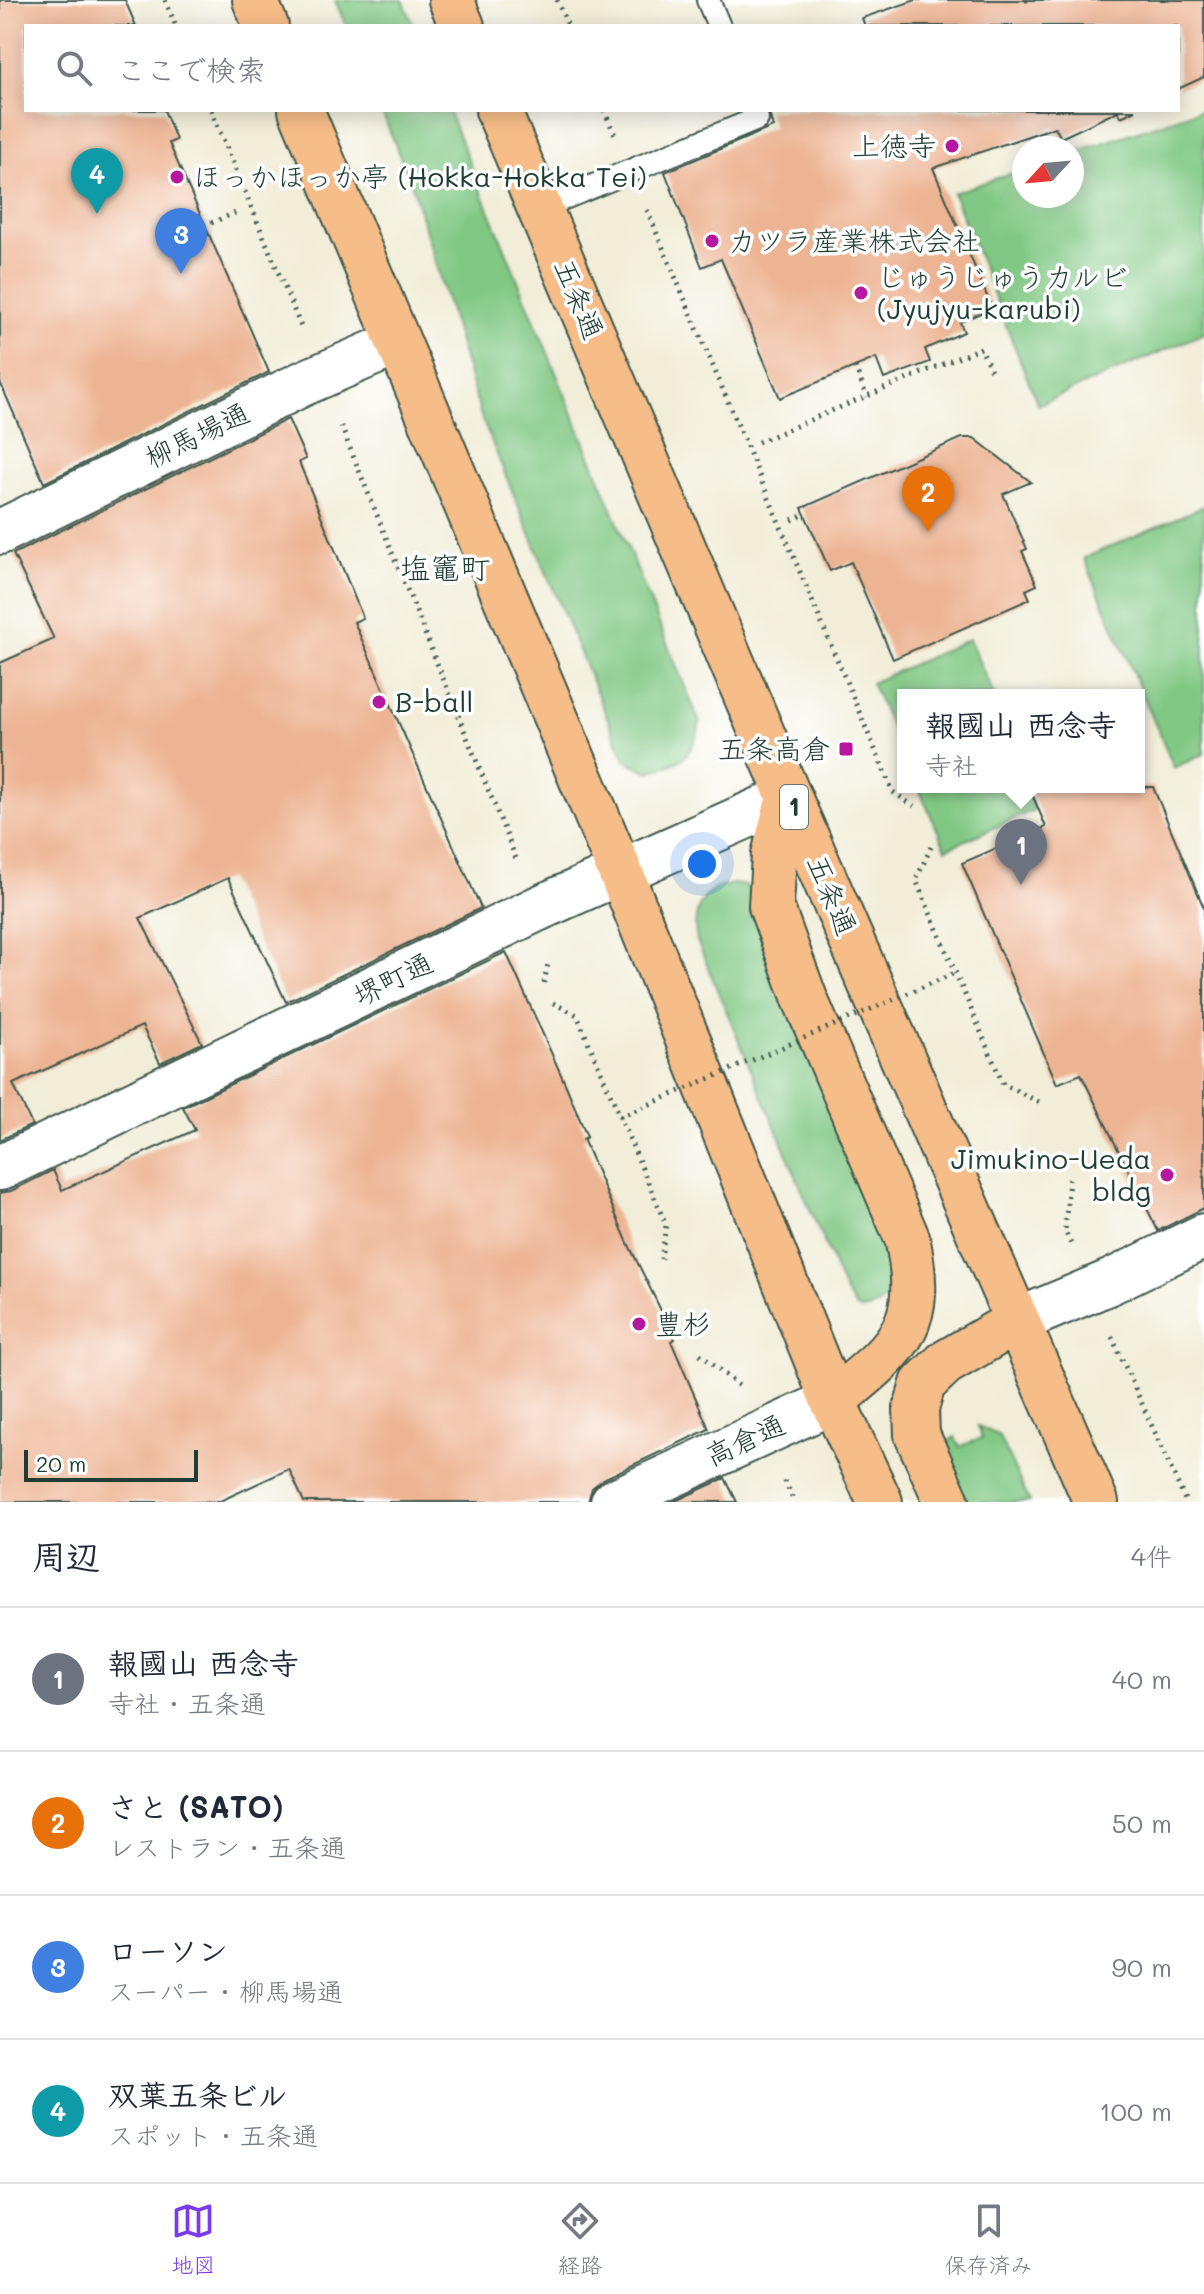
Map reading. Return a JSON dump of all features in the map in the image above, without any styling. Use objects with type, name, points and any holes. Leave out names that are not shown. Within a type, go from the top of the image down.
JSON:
[{"type":"highway","points":[[255,0],[265,24]]},
{"type":"highway","points":[[451,0],[461,24]]},
{"type":"highway","points":[[302,112],[620,871],[833,1401],[880,1502]]},
{"type":"highway","name":"五条通","points":[[499,112],[789,797],[1096,1502]]},
{"type":"highway","points":[[789,797],[774,855],[771,906],[805,999],[907,1238],[915,1273],[912,1311],[902,1335],[880,1362],[833,1401]]},
{"type":"highway","points":[[947,1502],[917,1435],[916,1409],[923,1384],[945,1363],[1017,1321]]},
{"type":"street","name":"柳馬場通","points":[[0,532],[320,375],[397,343]]},
{"type":"street","name":"堺町通","points":[[0,1168],[537,909],[789,797]]},
{"type":"street","points":[[1017,1321],[1091,1290],[1204,1236]]},
{"type":"street","name":"高倉通","points":[[613,1502],[833,1401]]},
{"type":"lane","points":[[708,0],[718,24]]},
{"type":"lane","points":[[540,208],[757,119],[754,112]]},
{"type":"path","points":[[165,0],[175,24]]},
{"type":"path","points":[[557,0],[567,24]]},
{"type":"path","points":[[212,112],[552,946],[544,983]]},
{"type":"path","points":[[605,112],[893,792],[914,806]]},
{"type":"path","points":[[204,226],[235,213]]},
{"type":"path","points":[[758,442],[981,348],[992,373]]},
{"type":"path","points":[[855,367],[867,397]]},
{"type":"path","points":[[792,520],[805,514]]},
{"type":"path","points":[[931,847],[916,880],[955,973],[1003,1084],[1039,1102]]},
{"type":"path","points":[[620,1117],[955,973]]},
{"type":"path","points":[[553,1003],[577,1015],[666,1225],[661,1259]]},
{"type":"path","points":[[1069,1179],[1065,1231],[1186,1502]]},
{"type":"green space","points":[[335,0],[403,0],[413,24],[345,24]]},
{"type":"green space","points":[[1204,109],[1204,333],[1038,405],[953,193],[1012,173],[1012,208],[1084,208],[1084,149]]},
{"type":"green space","points":[[382,112],[449,112],[700,723],[694,744],[677,762],[649,772],[625,760],[482,419],[412,185]]},
{"type":"green space","points":[[1204,506],[1204,754],[1174,768],[1145,700],[1145,689],[1140,689],[1084,558]]},
{"type":"green space","points":[[969,639],[991,689],[897,689],[897,741],[871,683]]},
{"type":"green space","points":[[921,793],[1027,793],[1034,810],[946,849]]},
{"type":"green space","points":[[733,884],[747,886],[765,946],[889,1251],[892,1275],[888,1296],[869,1309],[857,1309],[845,1292],[697,941],[696,920],[701,903],[713,890]]},
{"type":"green space","points":[[978,1426],[998,1435],[1030,1502],[966,1502],[946,1456],[948,1441],[955,1437],[960,1447],[982,1438]]},
{"type":"building","points":[[0,0],[125,0],[135,24],[24,24],[24,112],[165,112],[176,140],[169,143],[269,372],[44,483],[0,382]]},
{"type":"building","points":[[916,0],[1204,0],[1204,77],[1180,88],[1180,24],[864,24],[862,18]]},
{"type":"building","points":[[769,112],[1116,112],[1065,136],[1060,136],[1055,127],[1028,136],[1012,136],[1012,141],[933,168],[992,308],[960,322],[964,332],[925,349],[930,362],[884,379],[876,358],[780,398],[721,259],[702,267],[665,172],[773,127]]},
{"type":"building","points":[[288,419],[306,459],[299,462],[363,618],[354,622],[481,908],[286,1002],[228,878],[140,918],[202,1043],[160,1063],[142,1026],[13,1084],[32,1125],[0,1140],[0,663],[54,639],[13,554]]},
{"type":"building","points":[[962,438],[974,438],[1031,482],[1003,494],[1027,549],[1022,551],[1037,585],[1026,590],[1030,599],[893,659],[851,562],[830,571],[802,508]]},
{"type":"building","points":[[1145,787],[1153,787],[1204,908],[1204,1208],[1158,1231],[1081,1074],[1057,1084],[962,863],[1046,827],[1032,793],[1145,793]]},
{"type":"building","points":[[506,952],[567,1088],[587,1137],[583,1139],[627,1241],[675,1339],[671,1341],[709,1429],[603,1479],[592,1488],[588,1502],[304,1502],[289,1469],[218,1502],[0,1502],[0,1193],[11,1191],[53,1170],[62,1190],[195,1130],[183,1107]]},
{"type":"building","points":[[725,1478],[737,1502],[673,1502]]},
{"type":"place","name":"上徳寺","points":[[952,146]]},
{"type":"place","name":"ほっかほっか亭 (Hokka-Hokka Tei)","points":[[177,177]]},
{"type":"place","name":"双葉五条ビル","points":[[97,214]]},
{"type":"place","name":"カツラ産業株式会社","points":[[712,241]]},
{"type":"place","name":"ローソン","points":[[181,274]]},
{"type":"place","name":"じゅうじゅうカルビ (Jyujyu-karubi)","points":[[861,293]]},
{"type":"place","name":"さと (SATO)","points":[[928,532]]},
{"type":"place","name":"B-ball","points":[[379,702]]},
{"type":"place","name":"五条高倉","points":[[846,749]]},
{"type":"place","name":"報國山 西念寺","points":[[1021,885]]},
{"type":"place","name":"Jimukino-Ueda bldg","points":[[1167,1175]]},
{"type":"place","name":"豊杉","points":[[639,1324]]},
{"type":"district","name":"塩竈町","points":[[445,569]]}]
